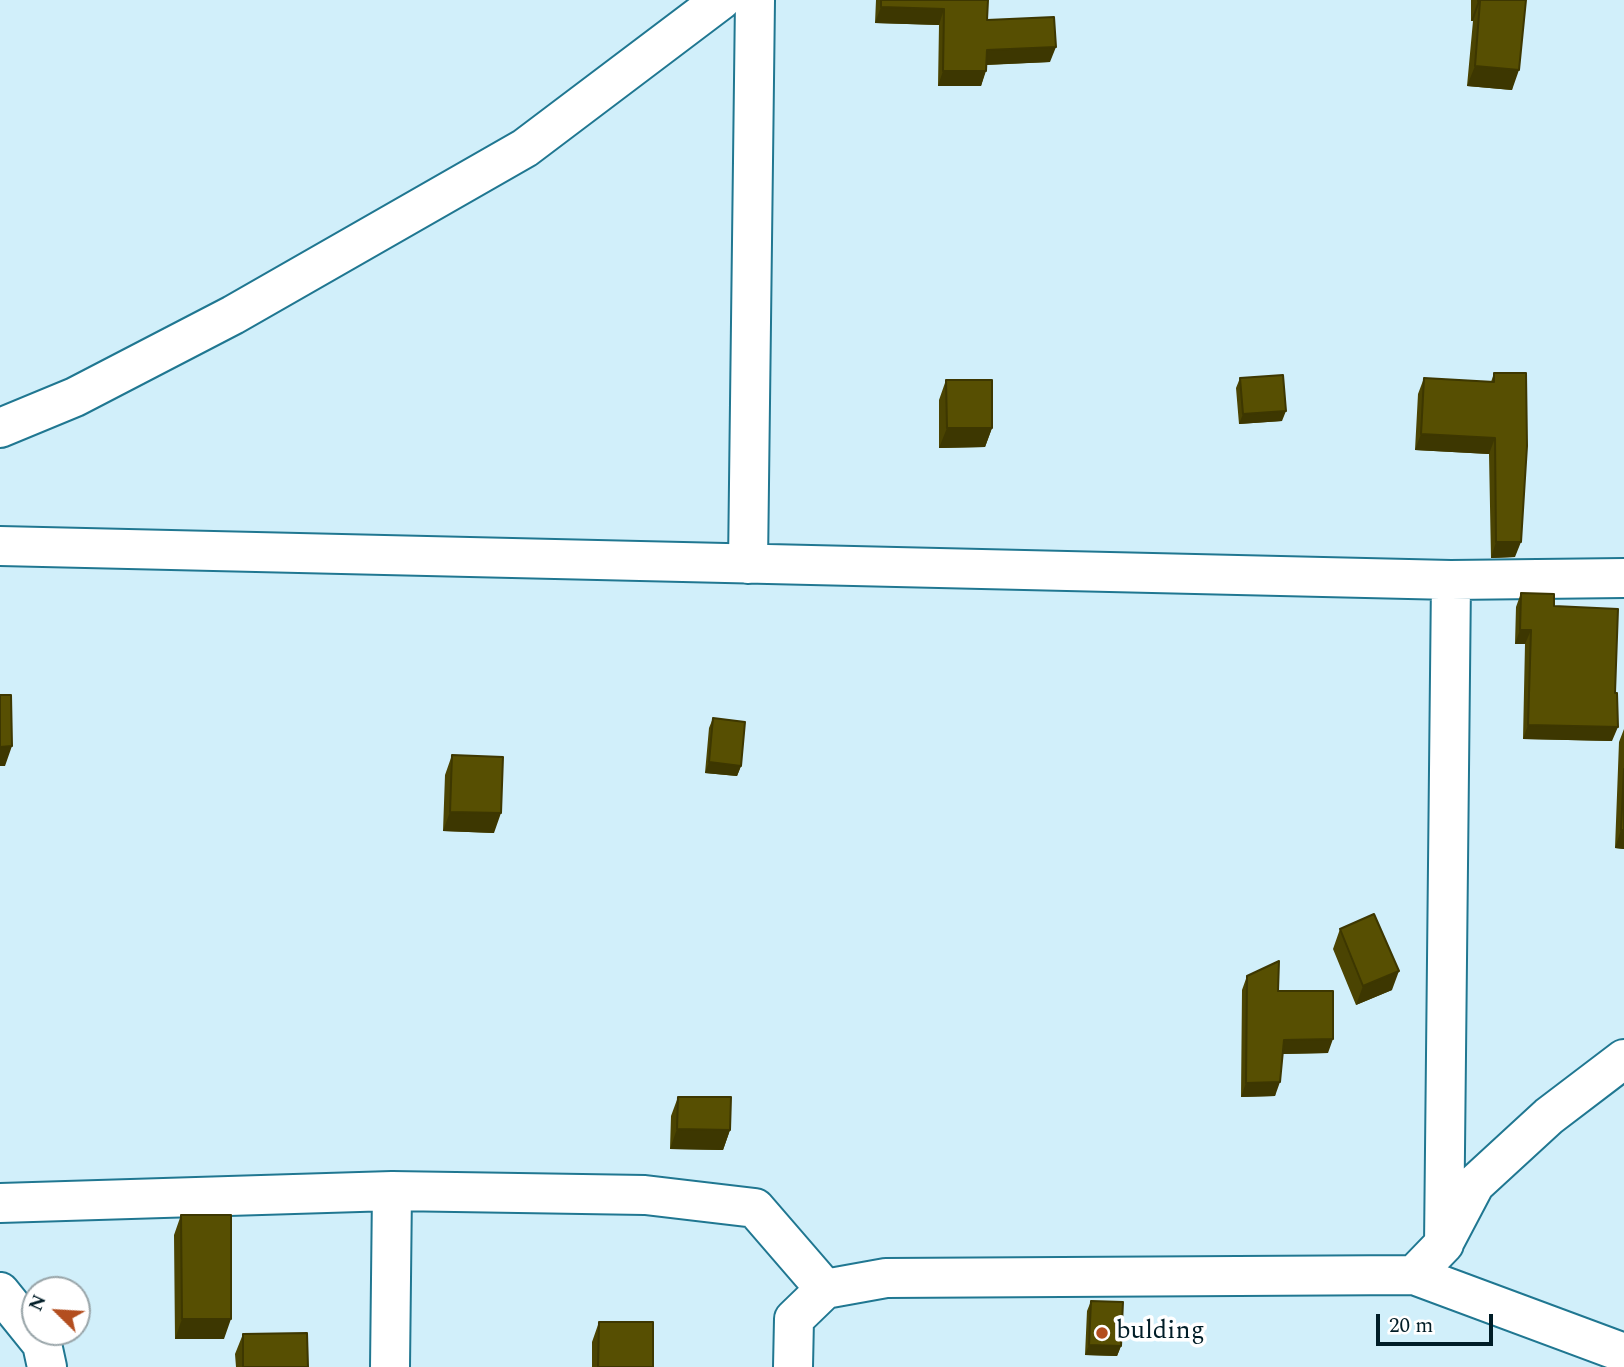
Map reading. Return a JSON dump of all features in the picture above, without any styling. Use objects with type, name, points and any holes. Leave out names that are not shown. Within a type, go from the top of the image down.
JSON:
[{"type":"street","points":[[0,428],[75,397],[233,315],[525,148],[721,0]]},
{"type":"street","points":[[748,564],[755,0]]},
{"type":"street","points":[[0,546],[1451,580],[1624,578]]},
{"type":"street","points":[[1444,1244],[1451,580]]},
{"type":"street","points":[[1414,1275],[1444,1244],[1475,1184],[1549,1116],[1624,1059]]},
{"type":"street","points":[[0,1203],[391,1191],[645,1195],[755,1208],[825,1289]]},
{"type":"street","points":[[390,1367],[391,1191]]},
{"type":"street","points":[[793,1367],[794,1319],[825,1289],[886,1278],[1414,1275],[1624,1353]]},
{"type":"street","points":[[0,1292],[43,1343],[47,1367]]},
{"type":"building","points":[[881,0],[988,0],[987,20],[1054,17],[1056,47],[987,50],[986,71],[943,71],[944,9],[881,7]]},
{"type":"building","points":[[1478,0],[1526,0],[1519,70],[1475,66]]},
{"type":"building","points":[[1494,373],[1526,373],[1527,446],[1521,542],[1496,542],[1495,438],[1421,434],[1424,378],[1494,382]]},
{"type":"building","points":[[1283,375],[1286,411],[1243,414],[1240,378]]},
{"type":"building","points":[[946,380],[992,380],[992,428],[947,428]]},
{"type":"building","points":[[1521,593],[1554,594],[1554,606],[1618,609],[1615,693],[1618,727],[1528,725],[1531,630],[1520,630]]},
{"type":"building","points":[[0,695],[11,695],[12,746],[0,747]]},
{"type":"building","points":[[713,718],[745,722],[741,766],[709,762]]},
{"type":"building","points":[[452,755],[503,757],[501,813],[450,812]]},
{"type":"building","points":[[1624,769],[1624,830],[1621,830]]},
{"type":"building","points":[[1374,914],[1399,971],[1363,986],[1340,929]]},
{"type":"building","points":[[1279,961],[1278,991],[1333,991],[1333,1039],[1284,1040],[1280,1082],[1246,1083],[1247,976]]},
{"type":"building","points":[[678,1097],[731,1097],[730,1130],[677,1129]]},
{"type":"building","points":[[181,1215],[231,1215],[231,1319],[182,1319]]},
{"type":"building","name":"bulding","points":[[1091,1301],[1123,1302],[1121,1346],[1089,1345]]},
{"type":"building","points":[[599,1322],[653,1322],[653,1367],[598,1367]]},
{"type":"building","points":[[307,1333],[308,1367],[243,1367],[243,1334]]},
{"type":"place","name":"bulding","points":[[1102,1333]]}]
